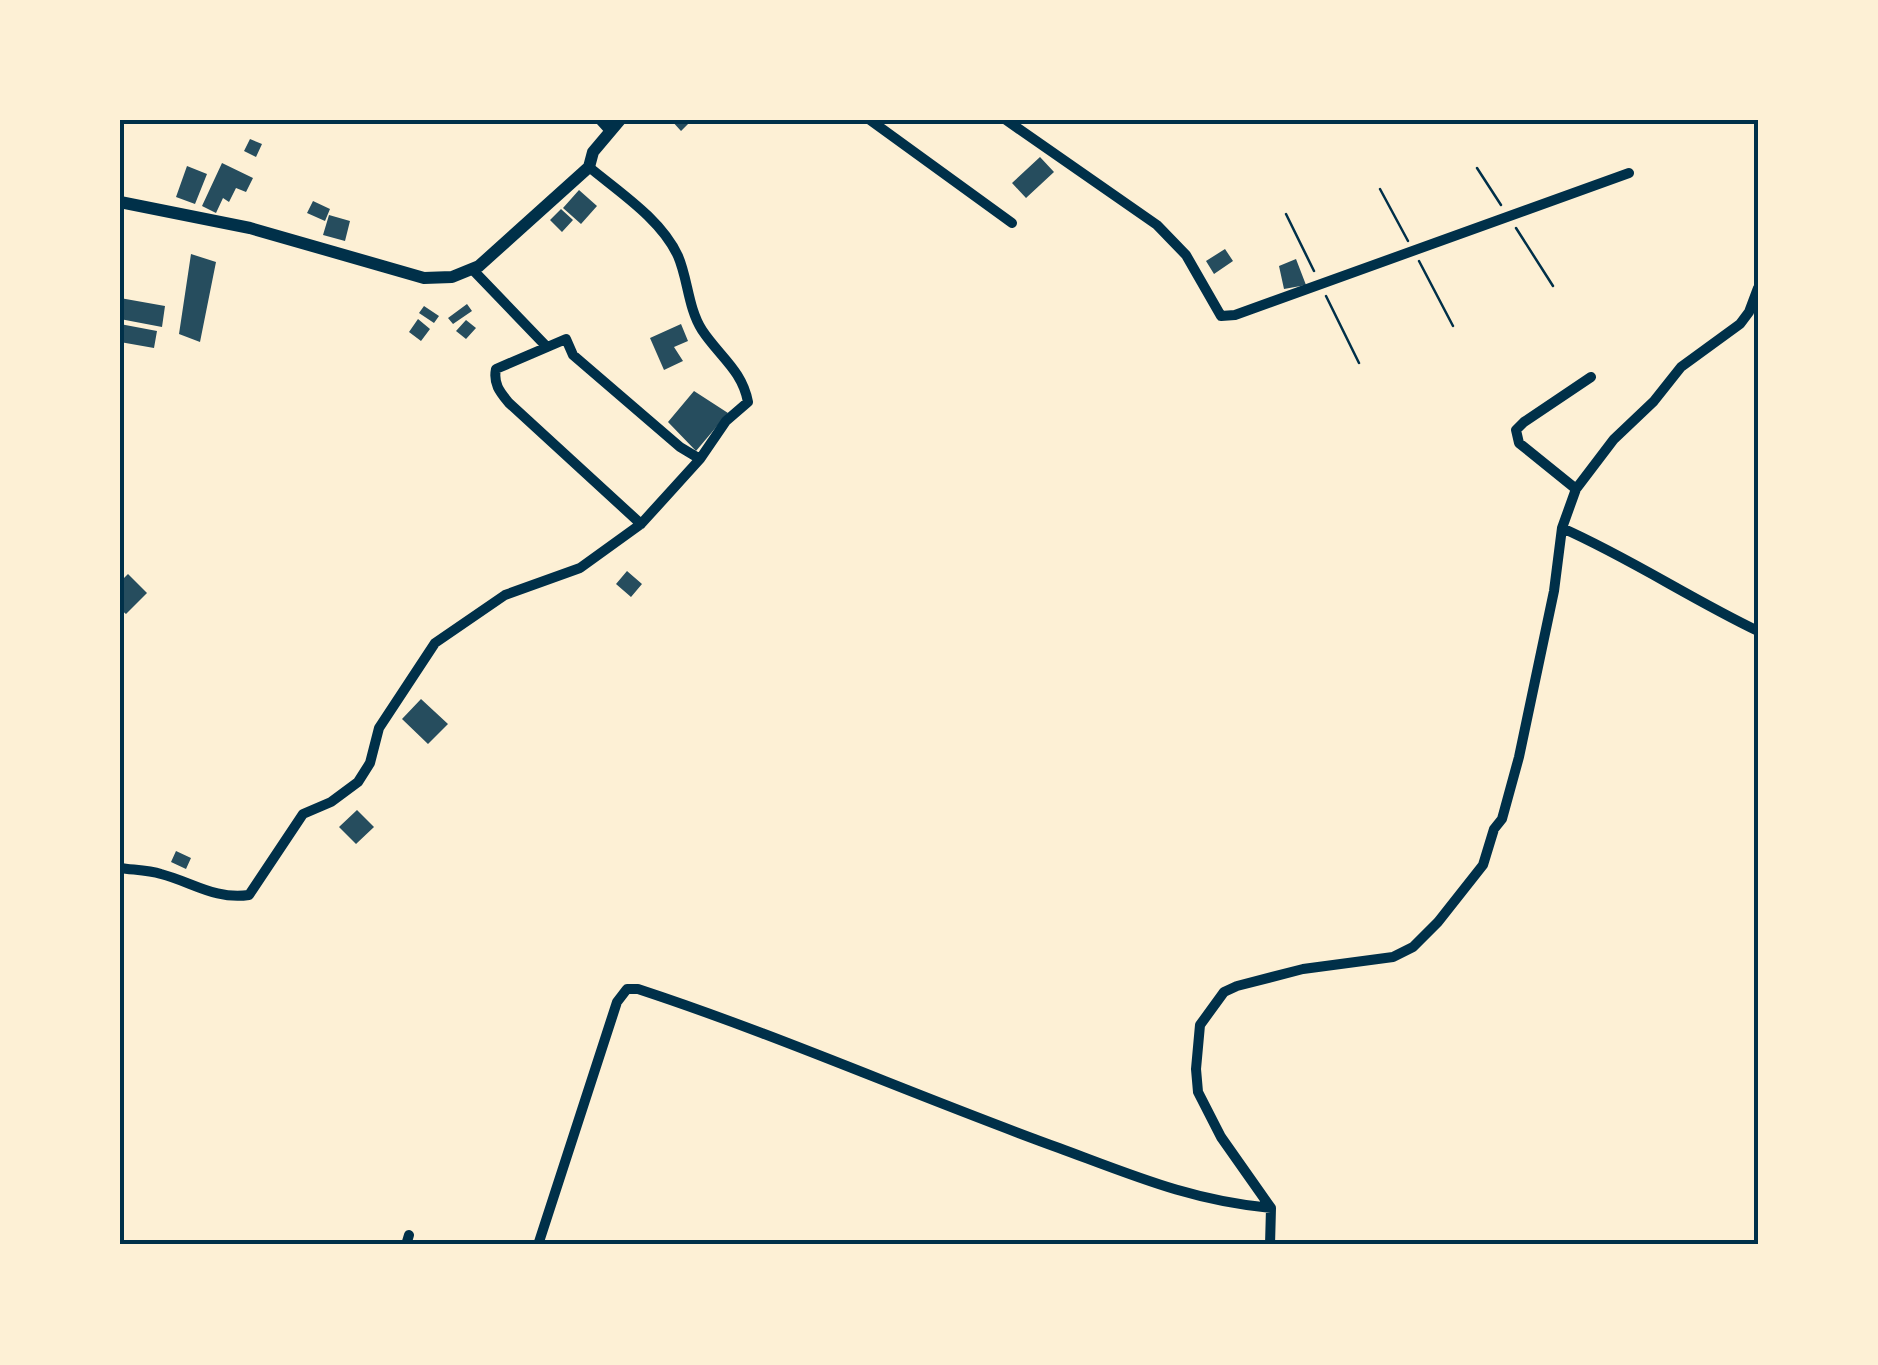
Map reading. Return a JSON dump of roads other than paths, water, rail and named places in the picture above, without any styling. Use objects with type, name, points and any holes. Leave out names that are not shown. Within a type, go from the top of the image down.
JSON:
[{"type":"street","points":[[120,202],[250,228],[424,278],[452,277],[479,266],[589,167],[594,152],[615,125],[600,120]]},
{"type":"street","points":[[870,120],[1012,223]]},
{"type":"street","points":[[1006,120],[1157,225],[1186,254],[1221,316],[1235,315],[1629,174]]},
{"type":"street","points":[[120,868],[162,874],[207,893],[248,895],[303,814],[331,802],[358,782],[370,763],[379,728],[435,643],[505,595],[580,568],[641,524],[700,459],[726,421],[748,402],[745,384],[702,330],[682,266],[666,236],[589,167]]},
{"type":"street","points":[[472,269],[546,346]]},
{"type":"street","points":[[1270,1245],[1270,1208],[1220,1137],[1198,1092],[1200,1025],[1224,992],[1237,986],[1303,969],[1393,958],[1413,947],[1483,865],[1494,829],[1502,819],[1520,757],[1554,591],[1562,528],[1576,489],[1614,440],[1681,367],[1740,324],[1758,288]]},
{"type":"street","points":[[641,524],[497,388],[496,369],[566,339],[573,355],[700,459]]},
{"type":"street","points":[[1576,489],[1519,443],[1516,430],[1592,377]]},
{"type":"street","points":[[1562,528],[1631,560],[1672,588],[1758,631]]},
{"type":"street","points":[[538,1245],[617,1002],[627,990],[707,1012],[880,1077],[985,1122],[1194,1197],[1270,1208]]}]
